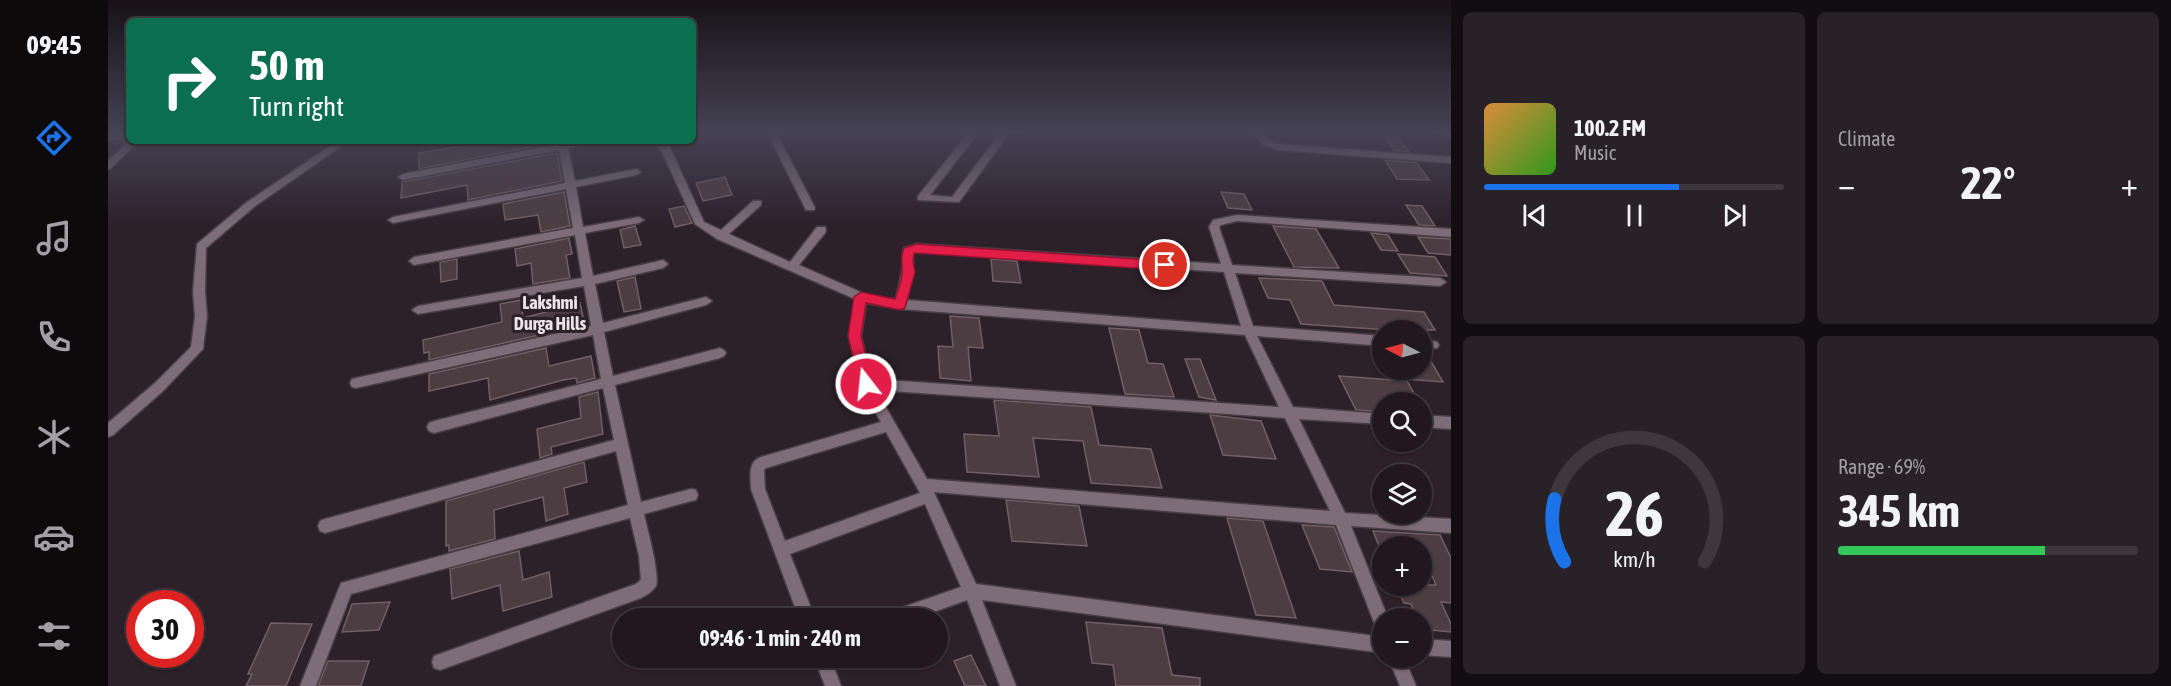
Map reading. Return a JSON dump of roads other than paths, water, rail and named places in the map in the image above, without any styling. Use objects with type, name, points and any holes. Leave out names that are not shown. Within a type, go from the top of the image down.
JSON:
[{"type":"street","points":[[108,431],[159,387],[197,349],[201,316],[199,292],[201,247],[259,198],[310,164]]},
{"type":"street","points":[[404,177],[466,164]]},
{"type":"street","points":[[440,662],[641,590],[649,583],[646,556],[608,383],[566,164]]},
{"type":"street","points":[[673,164],[700,224],[721,236],[861,297],[900,305],[1372,340]]},
{"type":"street","points":[[787,164],[810,208]]},
{"type":"street","points":[[949,164],[922,198],[955,200],[981,164]]},
{"type":"street","points":[[393,220],[636,172]]},
{"type":"street","points":[[721,236],[757,203]]},
{"type":"street","points":[[414,261],[639,219]]},
{"type":"street","points":[[1377,608],[1341,519],[1249,331],[1214,227],[1217,222],[1224,219],[1451,233]]},
{"type":"street","points":[[792,267],[821,230]]},
{"type":"street","points":[[900,305],[909,272],[906,262],[908,251],[917,248],[1103,263],[1227,268],[1440,282]]},
{"type":"street","points":[[418,310],[588,281],[663,264]]},
{"type":"street","points":[[861,297],[855,336],[866,384],[927,490],[971,591],[1008,686]]},
{"type":"street","points":[[356,383],[706,301]]},
{"type":"street","points":[[434,427],[720,353]]},
{"type":"street","points":[[866,384],[1372,417]]},
{"type":"street","points":[[1432,422],[1451,423]]},
{"type":"street","points":[[803,608],[758,489],[756,477],[760,464],[890,425]]},
{"type":"street","points":[[325,526],[622,444]]},
{"type":"street","points":[[782,550],[927,490],[1451,526]]},
{"type":"street","points":[[308,686],[346,588],[692,495]]},
{"type":"street","points":[[923,608],[971,591],[1372,644]]},
{"type":"street","points":[[1432,648],[1451,649]]},
{"type":"street","points":[[826,668],[833,686]]},
{"type":"street","points":[[1401,668],[1408,686]]},
{"type":"district","name":"Lakshmi Durga Hills","points":[[550,312]]}]
